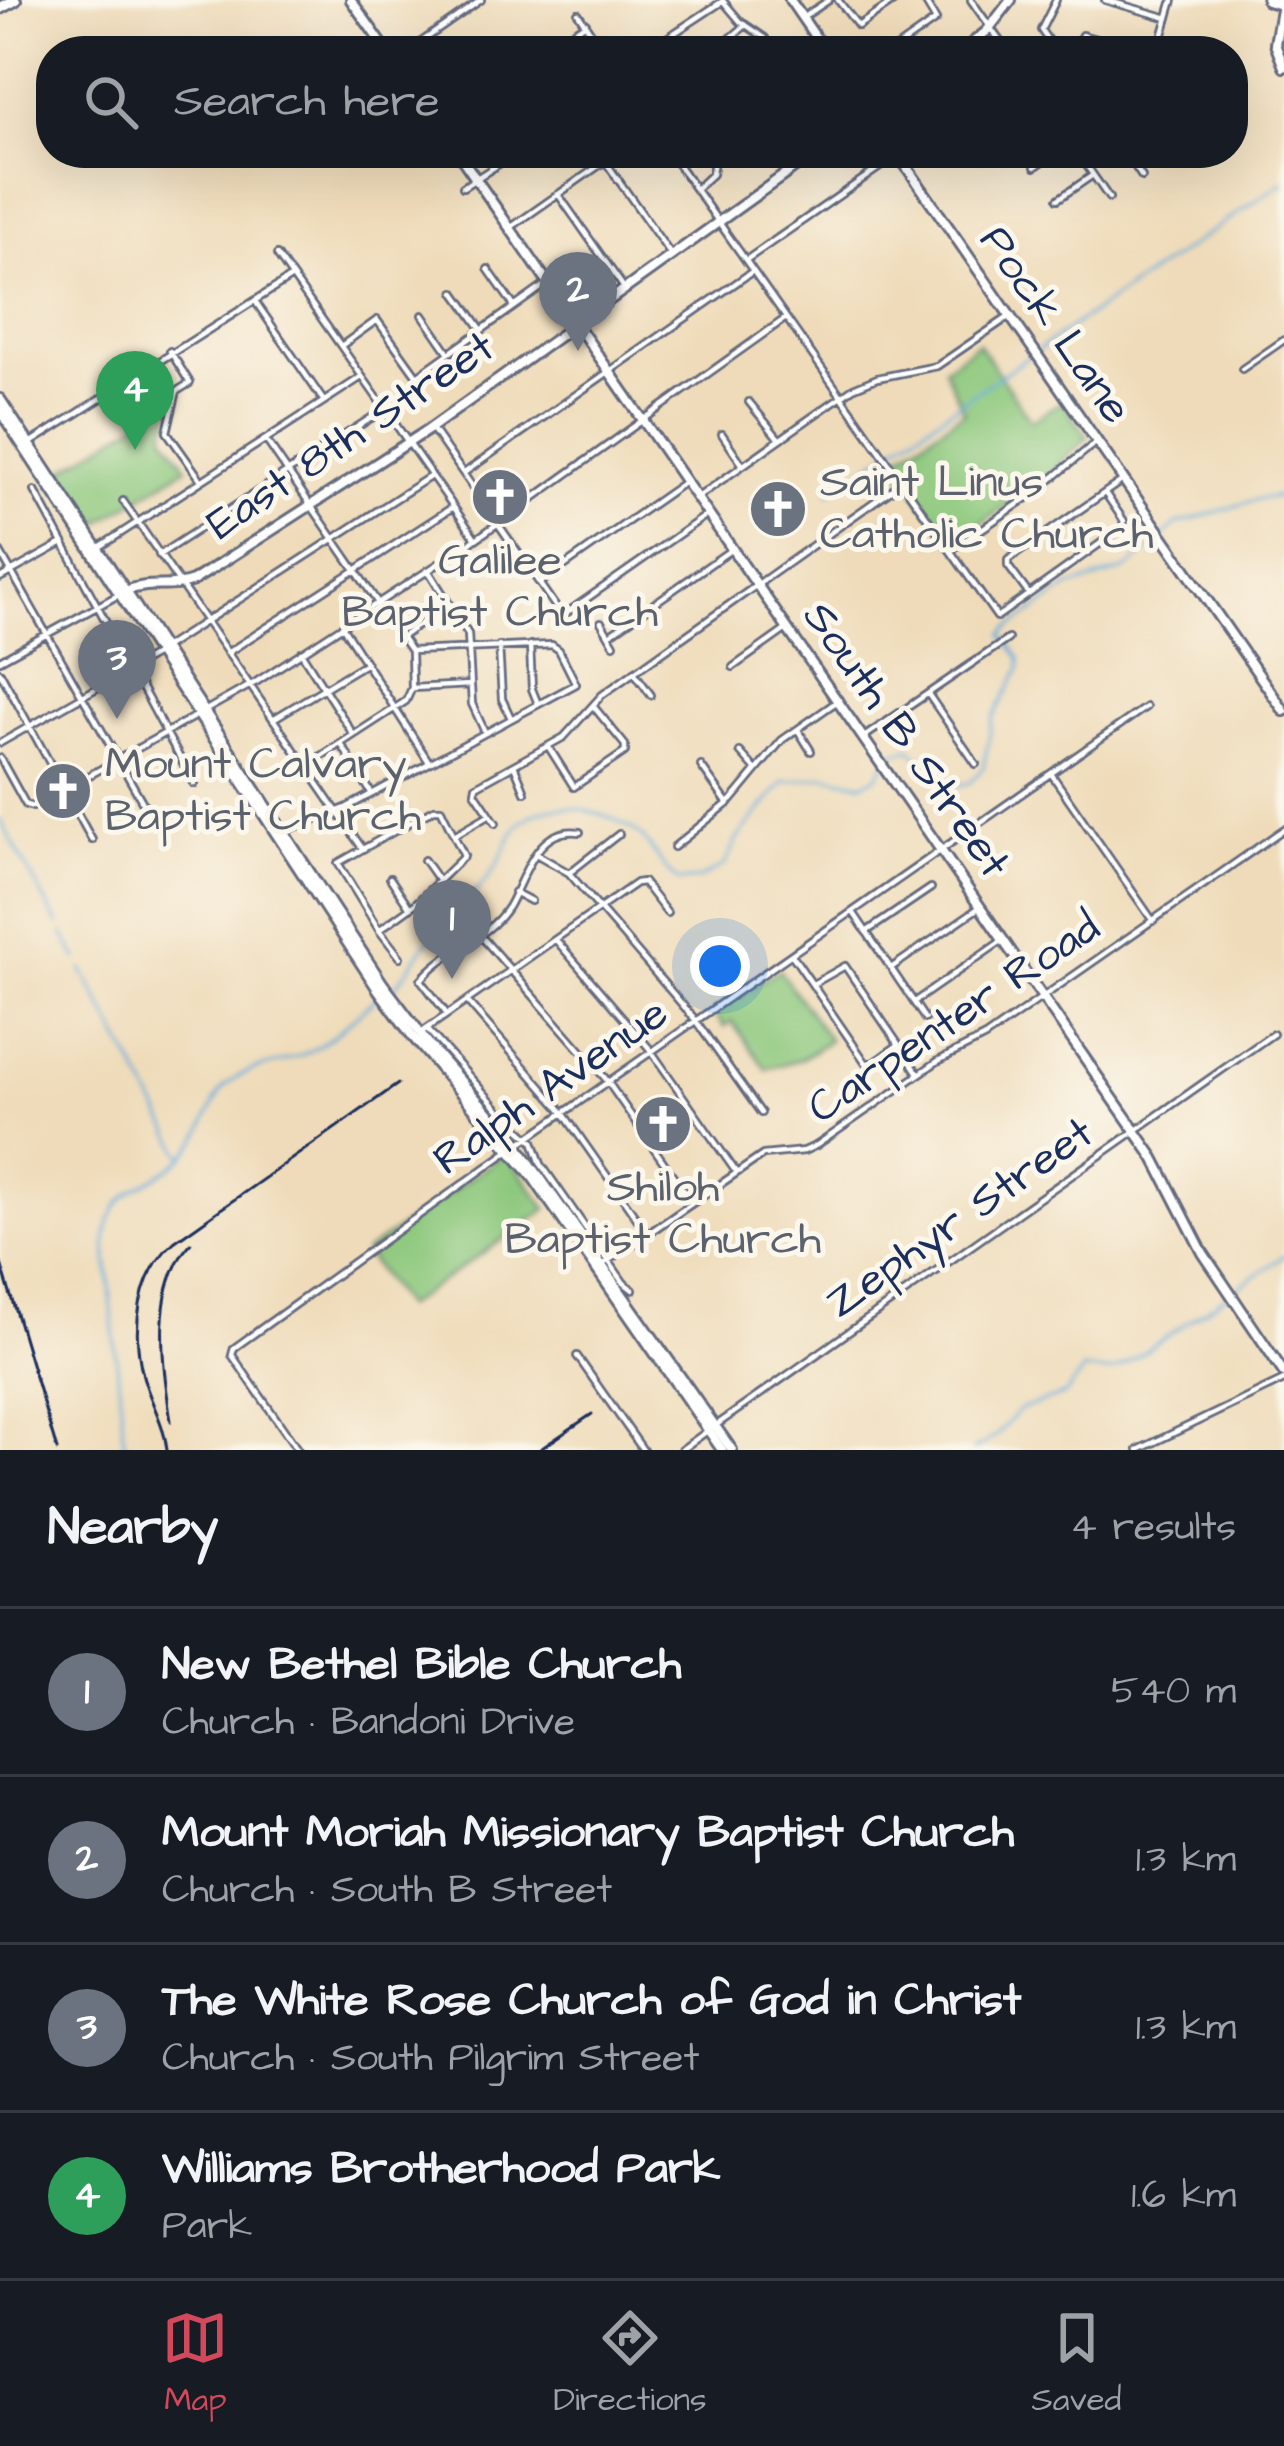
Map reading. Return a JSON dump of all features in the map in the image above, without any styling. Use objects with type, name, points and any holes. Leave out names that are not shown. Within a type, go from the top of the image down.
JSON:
[{"type":"main road","points":[[0,8],[15,0]]},
{"type":"main road","points":[[1268,0],[1283,4]]},
{"type":"street","points":[[351,0],[376,36]]},
{"type":"street","points":[[429,36],[481,0]]},
{"type":"street","points":[[790,0],[814,36]]},
{"type":"street","points":[[802,18],[833,0],[858,26],[896,0]]},
{"type":"street","points":[[913,36],[936,20],[924,0]]},
{"type":"street","points":[[971,0],[996,36]]},
{"type":"street","points":[[980,36],[1011,0]]},
{"type":"street","points":[[1046,36],[1041,28],[1056,0]]},
{"type":"street","points":[[1105,0],[1168,18]]},
{"type":"street","points":[[1163,36],[1173,0]]},
{"type":"street","points":[[670,36],[722,1],[762,36]]},
{"type":"street","points":[[1283,4],[1275,44],[1284,67]]},
{"type":"street","points":[[578,13],[595,36]]},
{"type":"street","points":[[566,36],[586,22]]},
{"type":"street","points":[[733,36],[746,25]]},
{"type":"street","name":"South B Street","points":[[468,168],[1136,1131],[1169,1181],[1196,1241],[1284,1376]]},
{"type":"street","points":[[463,187],[493,168]]},
{"type":"street","points":[[510,228],[595,168]]},
{"type":"street","points":[[610,168],[672,256]]},
{"type":"street","points":[[680,168],[997,616],[1123,527],[1124,521],[1105,493]]},
{"type":"street","points":[[695,189],[713,168]]},
{"type":"street","name":"East 8th Street","points":[[0,660],[123,592],[150,584],[181,586],[431,427],[793,168]]},
{"type":"street","points":[[746,260],[878,168]]},
{"type":"street","name":"Pock Lane","points":[[908,168],[1284,711]]},
{"type":"street","points":[[1088,168],[1109,198]]},
{"type":"street","points":[[1136,168],[1142,177]]},
{"type":"street","points":[[1058,200],[1093,175]]},
{"type":"street","points":[[558,194],[625,289]]},
{"type":"street","points":[[278,256],[476,539]]},
{"type":"street","points":[[488,269],[514,306]]},
{"type":"street","points":[[464,473],[753,271]]},
{"type":"street","points":[[27,445],[292,277]]},
{"type":"street","points":[[340,346],[377,320],[417,376],[548,283]]},
{"type":"street","points":[[455,292],[482,330]]},
{"type":"street","points":[[255,301],[325,401]]},
{"type":"street","points":[[423,316],[449,353]]},
{"type":"street","points":[[698,497],[840,396],[871,380],[937,365],[1010,316]]},
{"type":"street","points":[[0,758],[29,808],[116,760],[249,685],[476,539],[785,318]]},
{"type":"street","points":[[1242,369],[1284,340]]},
{"type":"street","points":[[170,351],[190,383],[177,391],[167,432],[202,482]]},
{"type":"street","points":[[98,548],[362,377]]},
{"type":"street","points":[[107,392],[123,414]]},
{"type":"street","points":[[0,399],[381,988],[514,1147],[732,1450]]},
{"type":"street","points":[[749,402],[779,440]]},
{"type":"street","points":[[159,555],[385,409]]},
{"type":"street","points":[[0,411],[98,548],[123,592]]},
{"type":"street","points":[[431,427],[562,616],[709,513]]},
{"type":"street","points":[[722,434],[743,465]]},
{"type":"street","points":[[266,440],[411,651],[408,699],[306,766]]},
{"type":"street","points":[[950,550],[1036,492],[1097,442]]},
{"type":"street","points":[[0,742],[132,669],[431,476]]},
{"type":"street","points":[[1030,595],[1008,560],[1123,480]]},
{"type":"street","points":[[540,584],[686,481]]},
{"type":"street","points":[[496,823],[475,788],[573,730],[592,706],[634,672],[902,482]]},
{"type":"street","points":[[35,491],[194,784]]},
{"type":"street","points":[[123,501],[362,848]]},
{"type":"street","points":[[227,653],[453,507]]},
{"type":"street","points":[[0,578],[61,544]]},
{"type":"street","points":[[609,635],[734,548]]},
{"type":"street","points":[[0,551],[147,810]]},
{"type":"street","points":[[428,570],[466,628],[472,709],[484,731]]},
{"type":"street","points":[[401,637],[450,604]]},
{"type":"street","points":[[601,622],[614,644]]},
{"type":"street","points":[[342,626],[429,762]]},
{"type":"street","points":[[734,667],[788,628]]},
{"type":"street","points":[[864,736],[1008,639]]},
{"type":"street","points":[[530,645],[532,689],[539,705]]},
{"type":"street","points":[[500,646],[502,699],[512,718]]},
{"type":"street","points":[[280,832],[338,812],[576,684],[557,648],[411,651]]},
{"type":"street","points":[[301,652],[354,735]]},
{"type":"street","points":[[273,719],[366,663]]},
{"type":"street","points":[[0,672],[92,840]]},
{"type":"street","points":[[634,672],[651,695]]},
{"type":"street","points":[[412,688],[471,686]]},
{"type":"street","points":[[928,694],[976,764]]},
{"type":"street","points":[[674,847],[728,804],[782,740],[839,700]]},
{"type":"street","points":[[548,746],[574,787],[625,752],[625,745],[592,706]]},
{"type":"street","name":"Ralph Avenue","points":[[298,1450],[232,1355],[241,1342],[1145,707]]},
{"type":"street","points":[[798,730],[811,751]]},
{"type":"street","points":[[341,744],[372,794]]},
{"type":"street","points":[[740,752],[755,769]]},
{"type":"street","points":[[514,765],[525,792]]},
{"type":"street","points":[[701,766],[728,804]]},
{"type":"street","points":[[1052,775],[1156,919]]},
{"type":"street","points":[[379,930],[410,908],[465,855],[438,808],[338,863],[379,930],[400,957]]},
{"type":"street","points":[[456,834],[488,815]]},
{"type":"street","name":"Carpenter Road","points":[[605,1263],[771,1151],[813,1148],[919,1074],[980,1040],[1284,829]]},
{"type":"street","points":[[447,1015],[421,984],[430,969],[502,914],[536,854],[558,832],[580,832]]},
{"type":"street","points":[[569,873],[619,834]]},
{"type":"street","points":[[536,854],[569,873],[696,1021],[761,1112]]},
{"type":"street","points":[[424,860],[438,880]]},
{"type":"street","points":[[390,878],[410,908]]},
{"type":"street","points":[[423,1031],[640,882],[667,913]]},
{"type":"street","points":[[866,932],[931,888]]},
{"type":"street","points":[[514,892],[531,901]]},
{"type":"street","points":[[891,968],[980,907]]},
{"type":"street","points":[[853,913],[925,1018]]},
{"type":"street","points":[[480,935],[608,1082],[692,1203]]},
{"type":"street","points":[[556,940],[652,1052],[736,1172]]},
{"type":"street","points":[[914,1002],[1003,940]]},
{"type":"street","points":[[793,955],[866,1063],[898,1044]]},
{"type":"street","points":[[813,984],[844,966],[919,1074]]},
{"type":"street","points":[[388,998],[529,1136],[541,1163],[722,1450]]},
{"type":"street","points":[[467,1001],[563,1113],[648,1234]]},
{"type":"street","points":[[423,1031],[605,1263],[634,1290]]},
{"type":"street","name":"Zephyr Street","points":[[682,1450],[1273,1034]]},
{"type":"street","points":[[577,1356],[643,1450]]},
{"type":"street","points":[[1138,1450],[1284,1376]]},
{"type":"green space","points":[[978,343],[1031,421],[1062,402],[1088,437],[1042,481],[953,543],[892,461],[964,412],[944,368]]},
{"type":"green space","points":[[175,398],[164,434],[187,467],[92,528],[58,474]]},
{"type":"green space","points":[[779,970],[829,1040],[801,1059],[766,1069],[732,1022],[724,1027],[713,1012]]},
{"type":"green space","points":[[506,1153],[547,1209],[404,1307],[365,1252]]},
{"type":"waterway","points":[[1038,350],[1284,182]]},
{"type":"waterway","points":[[885,454],[1031,355]]},
{"type":"waterway","points":[[829,494],[881,457]]},
{"type":"waterway","points":[[393,988],[432,936],[489,876],[517,827],[543,811],[587,810],[629,827],[679,881],[699,879],[724,866],[737,839],[784,782],[827,776],[862,784],[876,777],[891,754],[910,748],[940,780],[969,783],[983,768],[993,718],[1020,669],[1020,658],[1003,635],[1009,628],[1068,588],[1127,569],[1177,524],[1284,495]]},
{"type":"waterway","points":[[0,820],[58,924]]},
{"type":"waterway","points":[[63,933],[77,959]]},
{"type":"waterway","points":[[82,969],[183,1156]]},
{"type":"waterway","points":[[125,1450],[106,1245],[116,1208],[192,1147],[229,1083],[316,1048],[379,996]]},
{"type":"waterway","points":[[973,1450],[995,1437],[1019,1410],[1066,1394],[1084,1370],[1110,1372],[1123,1366],[1284,1256]]},
{"type":"railway","points":[[167,1450],[139,1358],[140,1304],[152,1270],[174,1242],[398,1084]]},
{"type":"railway","points":[[171,1421],[163,1352],[165,1304],[169,1282],[191,1243]]},
{"type":"railway","points":[[0,1260],[57,1450]]},
{"type":"railway","points":[[539,1450],[592,1414]]},
{"type":"place","name":"Mount Moriah Missionary Baptist Church","points":[[578,351]]},
{"type":"place","name":"Williams Brotherhood Park","points":[[135,450]]},
{"type":"place","name":"Galilee Baptist Church","points":[[500,497]]},
{"type":"place","name":"Saint Linus Catholic Church","points":[[778,509]]},
{"type":"place","name":"The White Rose Church of God in Christ","points":[[117,719]]},
{"type":"place","name":"Mount Calvary Baptist Church","points":[[63,791]]},
{"type":"place","name":"New Bethel Bible Church","points":[[452,979]]},
{"type":"place","name":"Shiloh Baptist Church","points":[[663,1124]]}]
